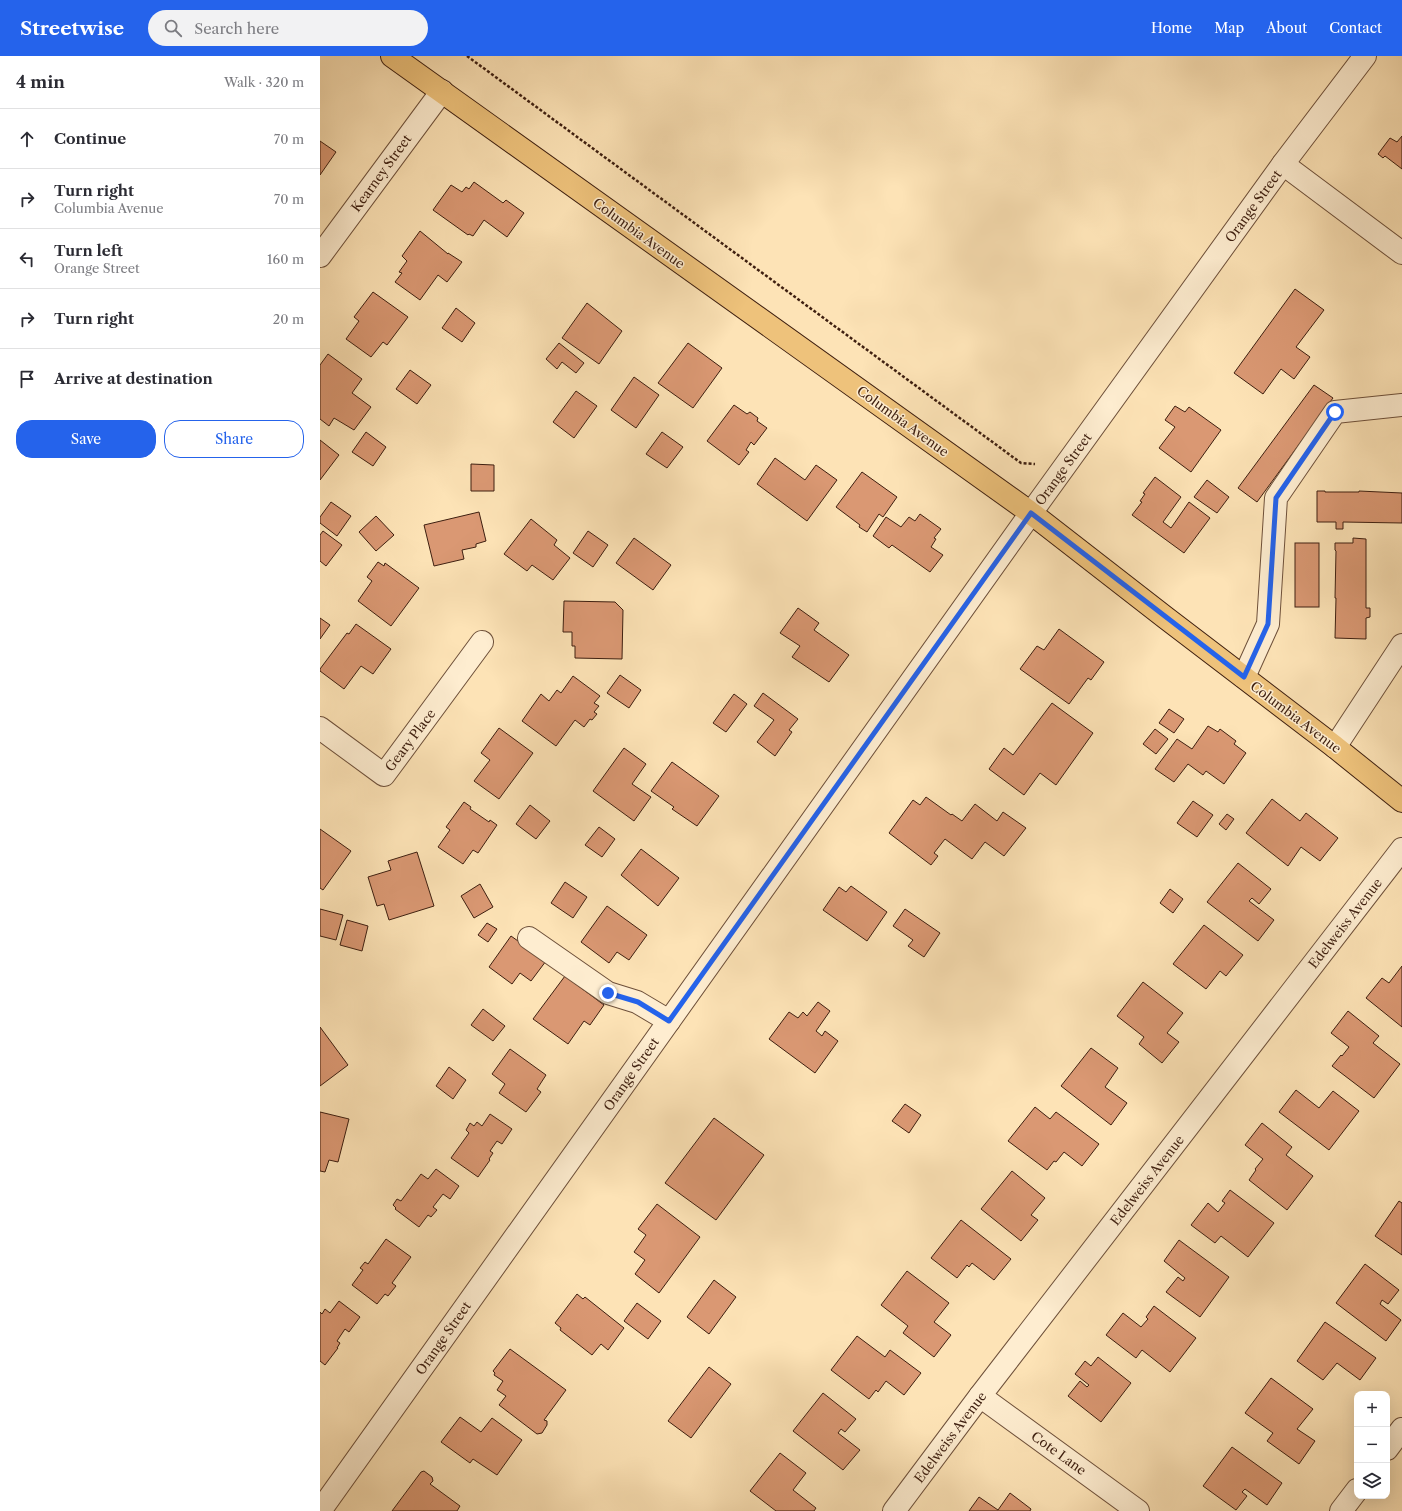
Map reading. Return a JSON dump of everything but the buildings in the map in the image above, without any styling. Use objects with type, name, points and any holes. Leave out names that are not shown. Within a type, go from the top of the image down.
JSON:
[{"type":"main road","name":"Columbia Avenue","points":[[392,56],[1031,513],[1335,747],[1402,801]]},
{"type":"street","name":"Orange Street","points":[[320,1511],[1031,513],[1283,164],[1365,56]]},
{"type":"street","name":"Kearney Street","points":[[320,256],[442,91]]},
{"type":"street","points":[[1283,164],[1402,253]]},
{"type":"street","points":[[1244,677],[1268,624],[1276,498],[1335,412],[1402,405]]},
{"type":"street","name":"Geary Place","points":[[320,728],[384,775],[482,642]]},
{"type":"street","points":[[1335,747],[1402,645]]},
{"type":"street","name":"Edelweiss Avenue","points":[[894,1511],[980,1396],[1402,850]]},
{"type":"street","points":[[529,938],[608,993],[638,1002],[669,1021]]},
{"type":"street","name":"Cote Lane","points":[[980,1396],[1138,1511]]},
{"type":"street","points":[[1390,1445],[1402,1429]]},
{"type":"street","points":[[1341,1511],[1354,1494]]},
{"type":"path","points":[[467,56],[1021,463],[1040,464]]},
{"type":"route","points":[[608,993],[638,1002],[669,1021],[1031,513],[1244,677],[1268,624],[1276,498],[1335,412]]}]
